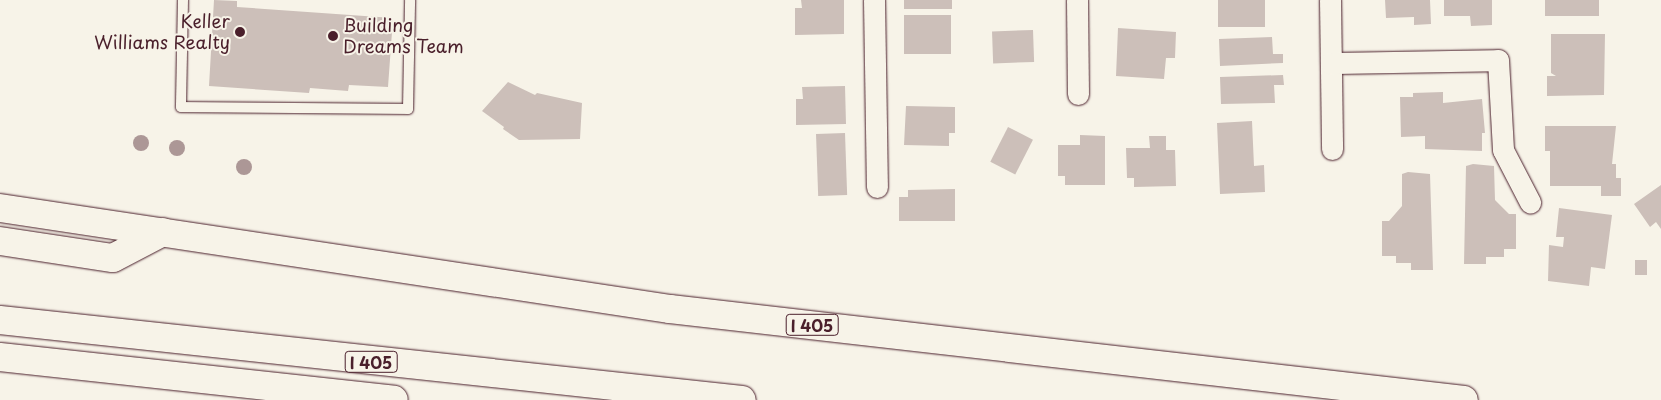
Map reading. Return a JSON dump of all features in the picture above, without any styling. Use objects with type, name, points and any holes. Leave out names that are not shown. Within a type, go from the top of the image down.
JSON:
[{"type":"highway","name":"I 405","points":[[0,208],[670,308],[1464,400]]},
{"type":"highway","points":[[0,241],[113,258],[163,232]]},
{"type":"highway","name":"I 405","points":[[0,320],[742,400]]},
{"type":"highway","name":"I 405","points":[[0,357],[394,400]]},
{"type":"street","points":[[874,0],[877,187]]},
{"type":"street","points":[[1077,0],[1078,94]]},
{"type":"street","points":[[1330,0],[1332,150]]},
{"type":"street","points":[[1331,63],[1498,60],[1502,150],[1530,202]]},
{"type":"lane","points":[[183,0],[181,107],[398,109],[408,109],[410,0]]},
{"type":"building","points":[[214,0],[237,1],[237,7],[393,18],[388,87],[349,85],[348,91],[310,88],[309,93],[209,86]]},
{"type":"building","points":[[801,0],[844,0],[844,34],[795,35],[795,8],[802,8]]},
{"type":"building","points":[[904,0],[952,0],[952,9],[904,9]]},
{"type":"building","points":[[1218,0],[1265,0],[1265,27],[1218,27]]},
{"type":"building","points":[[1385,0],[1430,0],[1431,24],[1414,25],[1414,17],[1386,18]]},
{"type":"building","points":[[1444,0],[1492,0],[1492,25],[1471,26],[1470,16],[1444,16]]},
{"type":"building","points":[[1545,0],[1599,0],[1599,16],[1545,16]]},
{"type":"building","points":[[904,15],[951,15],[951,54],[904,54]]},
{"type":"building","points":[[1118,28],[1176,32],[1175,58],[1166,58],[1164,79],[1116,76]]},
{"type":"building","points":[[1033,30],[1034,62],[993,63],[992,31]]},
{"type":"building","points":[[1551,34],[1605,34],[1604,95],[1547,96],[1547,76],[1556,76],[1551,73]]},
{"type":"building","points":[[1272,37],[1273,54],[1283,54],[1283,63],[1220,66],[1219,39]]},
{"type":"building","points":[[1283,75],[1284,85],[1274,85],[1275,103],[1221,104],[1220,77]]},
{"type":"building","points":[[508,82],[535,95],[537,93],[582,103],[580,139],[519,140],[503,129],[504,127],[482,111]]},
{"type":"building","points":[[845,86],[846,124],[796,125],[796,99],[803,99],[802,87]]},
{"type":"building","points":[[1443,92],[1443,103],[1482,99],[1485,133],[1482,133],[1482,151],[1425,149],[1425,136],[1401,137],[1400,97],[1413,97],[1413,93]]},
{"type":"building","points":[[906,106],[955,107],[955,133],[949,133],[949,146],[904,145]]},
{"type":"building","points":[[1252,121],[1254,166],[1264,165],[1265,192],[1220,194],[1217,123]]},
{"type":"building","points":[[1545,126],[1616,126],[1612,164],[1616,164],[1616,178],[1621,178],[1621,196],[1601,196],[1601,186],[1550,186],[1550,151],[1545,151]]},
{"type":"building","points":[[1008,127],[1033,140],[1015,174],[990,162]]},
{"type":"building","points":[[845,133],[847,195],[818,196],[816,134]]},
{"type":"building","points":[[1080,135],[1105,136],[1105,185],[1065,185],[1065,176],[1058,176],[1058,145],[1080,145]]},
{"type":"building","points":[[1149,136],[1166,136],[1166,150],[1175,150],[1176,186],[1134,187],[1134,178],[1127,178],[1126,148],[1150,148]]},
{"type":"building","points":[[1473,164],[1494,166],[1495,200],[1509,214],[1516,214],[1516,249],[1504,249],[1504,257],[1486,257],[1486,264],[1464,264],[1466,166]]},
{"type":"building","points":[[1408,172],[1430,174],[1433,270],[1411,270],[1411,263],[1396,263],[1396,256],[1382,256],[1382,221],[1389,221],[1402,206],[1402,174]]},
{"type":"building","points":[[1661,185],[1661,229],[1656,222],[1650,227],[1634,204]]},
{"type":"building","points":[[955,189],[955,221],[899,221],[899,197],[908,197],[908,190]]},
{"type":"building","points":[[1559,208],[1612,215],[1605,269],[1591,267],[1589,286],[1548,281],[1549,245],[1563,247],[1564,237],[1556,237]]},
{"type":"building","points":[[1635,260],[1647,260],[1647,275],[1635,275]]},
{"type":"place","name":"Keller Williams Realty","points":[[240,32]]},
{"type":"place","name":"Building Dreams Team","points":[[333,36]]}]
